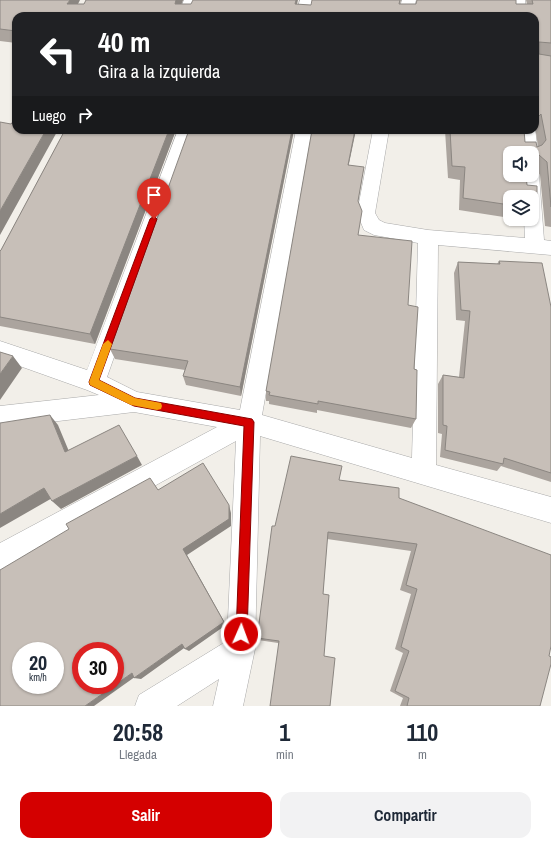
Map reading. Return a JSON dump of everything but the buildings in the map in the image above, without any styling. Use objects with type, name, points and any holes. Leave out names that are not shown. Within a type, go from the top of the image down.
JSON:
[{"type":"street","points":[[186,12],[191,0]]},
{"type":"street","points":[[304,12],[307,0]]},
{"type":"street","points":[[406,12],[409,0]]},
{"type":"street","points":[[518,0],[520,12]]},
{"type":"street","points":[[94,382],[185,134]]},
{"type":"street","points":[[228,706],[241,649],[249,422],[303,134]]},
{"type":"street","points":[[380,134],[366,213],[371,225],[380,230],[428,237],[543,246],[538,226]]},
{"type":"street","points":[[528,134],[529,146]]},
{"type":"street","points":[[424,472],[428,237]]},
{"type":"street","points":[[0,350],[94,382],[134,402]]},
{"type":"street","points":[[0,417],[134,402],[249,422],[551,510]]},
{"type":"street","points":[[0,558],[249,422]]},
{"type":"street","points":[[150,706],[241,649]]},
{"type":"slow traffic","points":[[108,344],[94,382],[134,402],[157,406]]},
{"type":"route","points":[[154,219],[94,382],[134,402],[249,422],[241,634]]}]
